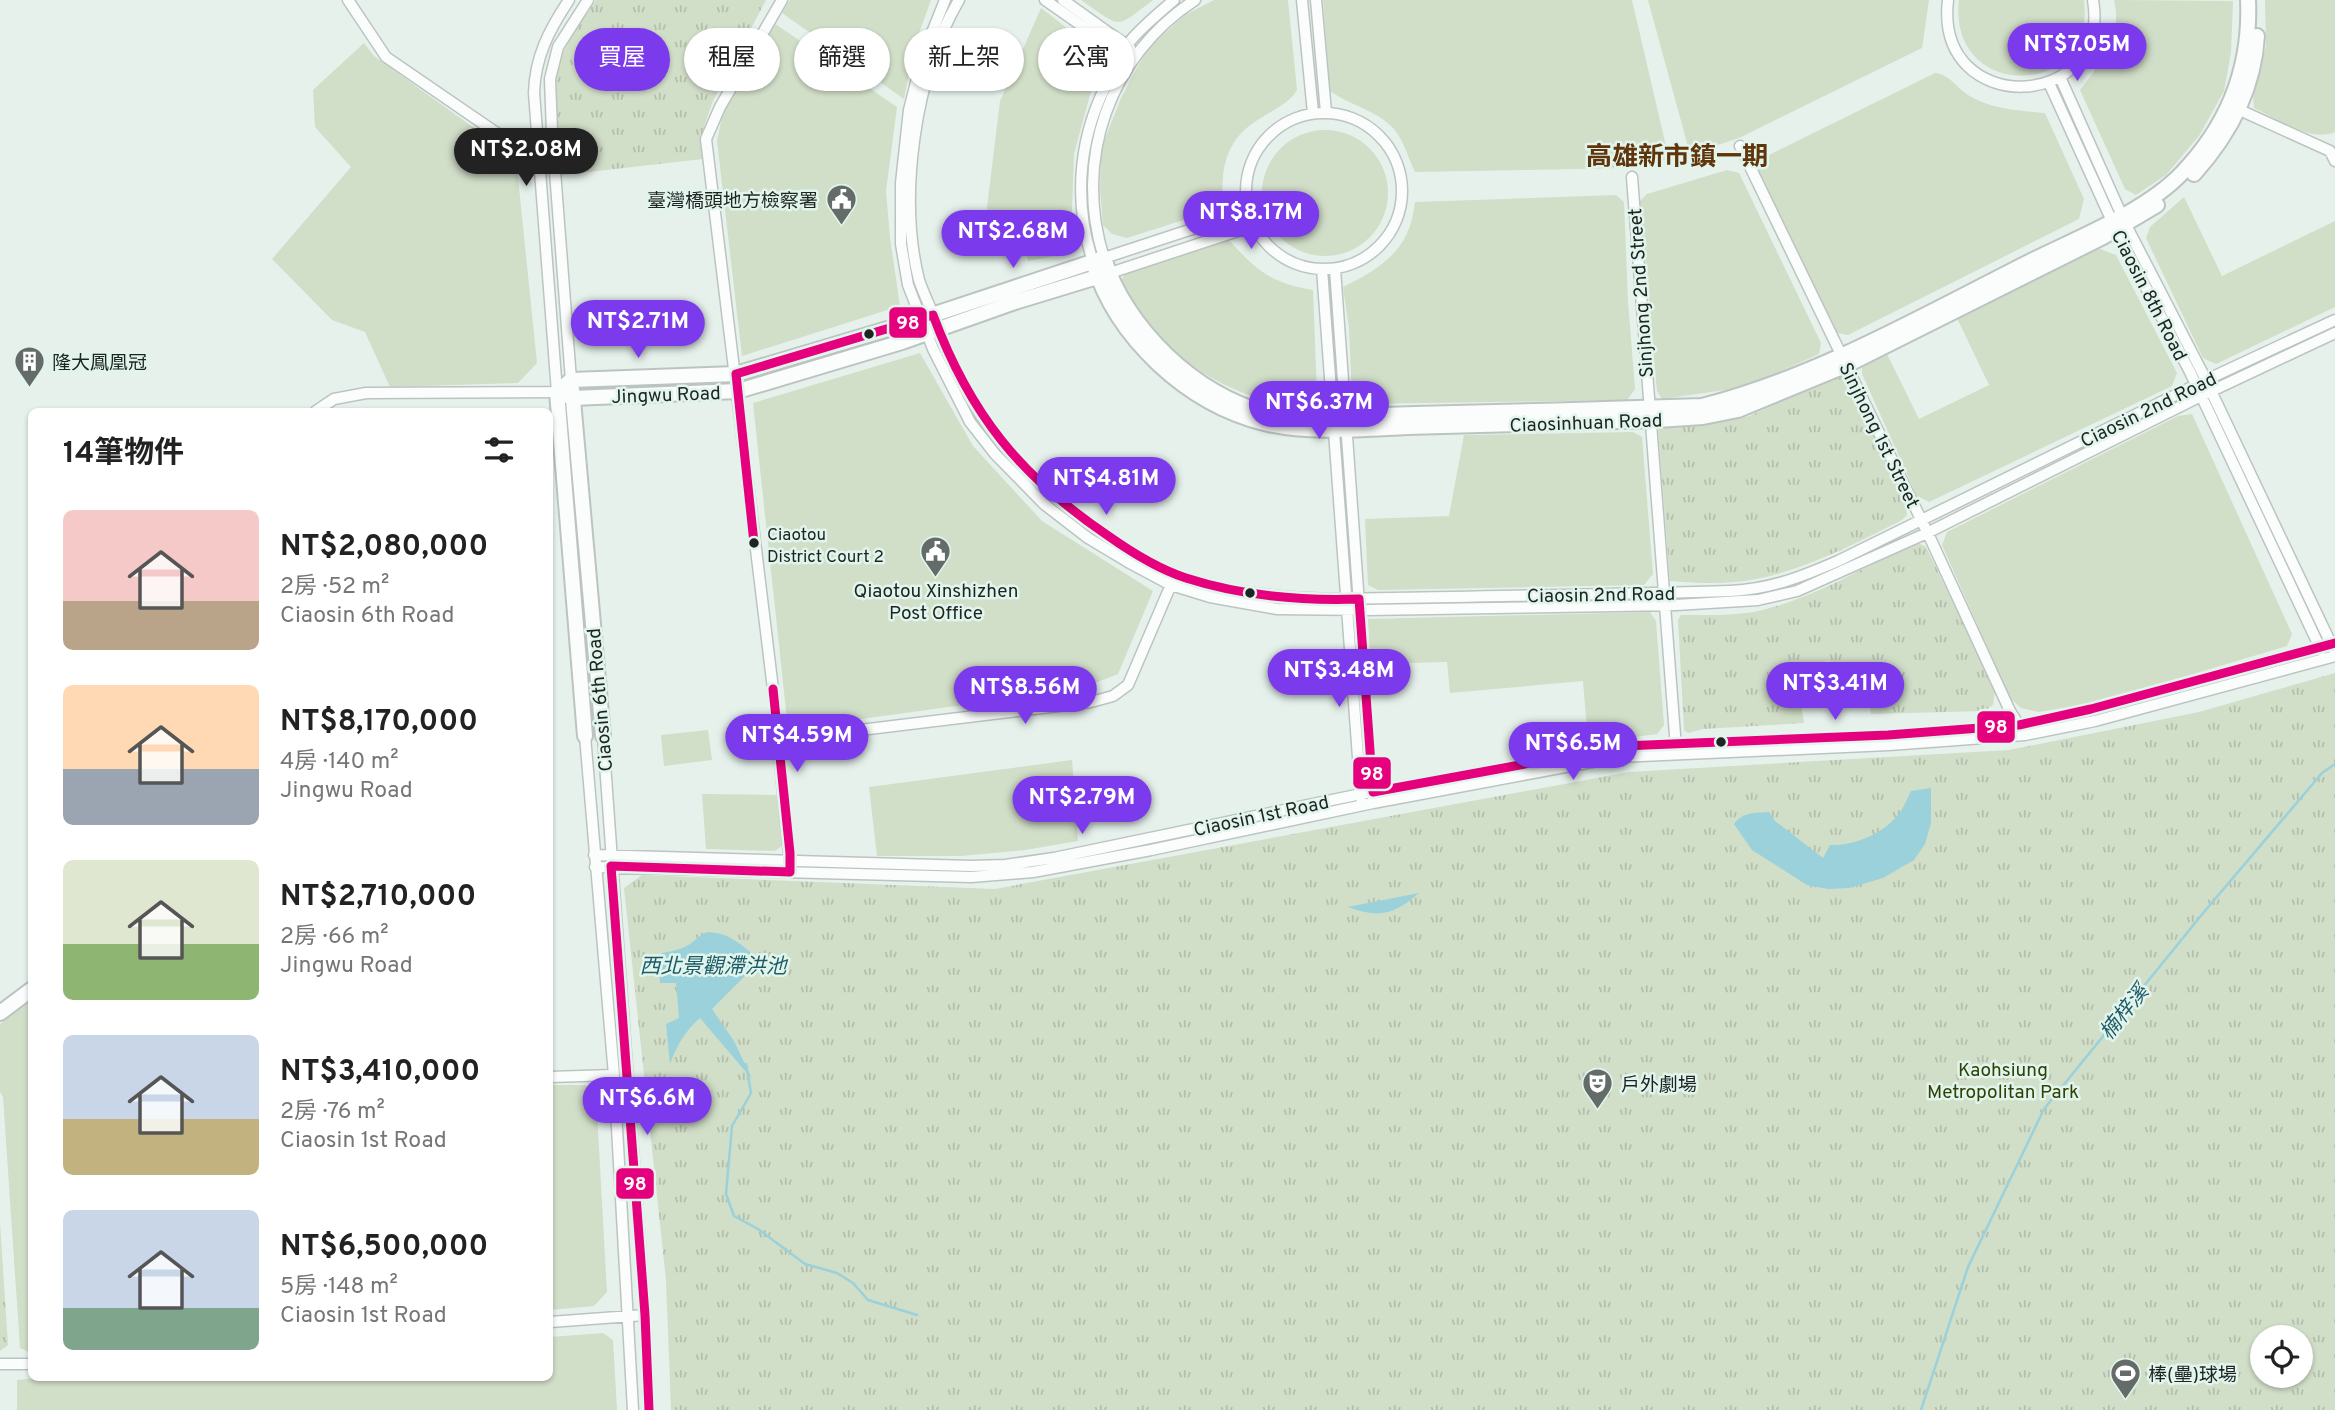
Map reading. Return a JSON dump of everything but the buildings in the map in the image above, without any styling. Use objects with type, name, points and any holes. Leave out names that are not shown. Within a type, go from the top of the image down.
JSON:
[{"type":"street","points":[[348,0],[386,57],[539,162],[554,160]]},
{"type":"street","name":"Ciaosin 6th Road","points":[[569,0],[552,25],[537,63],[534,93],[594,855],[614,1074],[633,1410]]},
{"type":"street","name":"Ciaosin 6th Road","points":[[588,0],[558,47],[549,93],[603,736],[645,1315],[649,1410]]},
{"type":"street","points":[[782,0],[720,107],[706,139],[738,391],[790,866]]},
{"type":"street","points":[[927,317],[908,285],[901,244],[901,176],[909,110],[923,55],[945,0]]},
{"type":"street","points":[[927,317],[912,240],[911,186],[914,147],[918,112],[933,58],[959,0]]},
{"type":"street","points":[[1045,0],[1089,28]]},
{"type":"street","points":[[1063,0],[1097,28]]},
{"type":"street","name":"Ciaosinhuan Road","points":[[1134,40],[1174,0]]},
{"type":"street","name":"Ciaosinhuan Road","points":[[1134,57],[1178,11],[1195,0]]},
{"type":"street","points":[[1302,0],[1313,113]]},
{"type":"street","points":[[1316,0],[1326,112]]},
{"type":"street","points":[[1948,0],[1947,23],[1958,54],[1972,70],[1990,82],[2010,88],[2032,88],[2049,83],[2080,60],[2092,38],[2096,14],[2093,0]]},
{"type":"street","name":"Ciaosinhuan Road","points":[[2234,108],[2247,46],[2248,0]]},
{"type":"street","name":"Ciaosinhuan Road","points":[[1103,91],[1093,111],[1080,171],[1086,240],[1098,260],[1118,316],[1159,365],[1207,401],[1264,423],[1286,427],[1650,414],[1703,417],[1738,410],[2168,198],[2208,159],[2234,108],[2248,88],[2255,54],[2258,0]]},
{"type":"street","name":"Ciaosin 8th Road","points":[[2060,77],[2119,223],[2206,380],[2332,651]]},
{"type":"street","name":"Ciaosin 8th Road","points":[[2049,83],[2119,223],[2319,647]]},
{"type":"street","name":"Ciaosinhuan Road","points":[[1098,260],[1094,159],[1107,110],[1117,91]]},
{"type":"street","points":[[2234,108],[2334,153]]},
{"type":"street","points":[[1326,112],[1348,116],[1368,125],[1384,140],[1396,159],[1402,181],[1400,212],[1383,243],[1361,260],[1335,269],[1322,270],[1305,267],[1282,257],[1262,240],[1247,211],[1245,192],[1247,173],[1253,156],[1264,140],[1278,127],[1294,118],[1326,112]]},
{"type":"street","name":"Sinjhong 1st Street","points":[[1740,146],[1922,521],[2010,711],[2025,735]]},
{"type":"street","name":"Sinjhong 2nd Street","points":[[1632,177],[1677,755]]},
{"type":"street","name":"Jingwu Road","points":[[571,380],[736,374],[927,317],[1247,211]]},
{"type":"street","name":"Jingwu Road","points":[[320,408],[334,398],[366,393],[558,392],[573,398],[738,391],[932,332],[1015,302],[1253,226]]},
{"type":"street","points":[[1335,269],[1346,599],[1361,806]]},
{"type":"street","points":[[1322,270],[1359,598],[1373,803]]},
{"type":"street","name":"Ciaosin 2nd Road","points":[[927,317],[970,422],[1044,504],[1088,538],[1171,584],[1246,605],[1309,611],[1665,605],[1758,600],[1797,590],[1927,533],[2211,391],[2335,333]]},
{"type":"street","name":"Ciaosin 2nd Road","points":[[932,332],[981,418],[1003,448],[1052,496],[1096,529],[1132,552],[1176,574],[1247,593],[1346,599],[1751,590],[1788,582],[1922,521],[2195,385],[2335,320]]},
{"type":"street","points":[[558,392],[571,380]]},
{"type":"street","points":[[778,740],[1091,702],[1113,696],[1128,685],[1176,574]]},
{"type":"street","name":"Ciaosin 1st Road","points":[[1888,740],[2019,725],[2091,709],[2319,647],[2332,651]]},
{"type":"street","name":"Ciaosin 1st Road","points":[[594,855],[611,861],[790,866],[1005,865],[1054,858],[1360,794],[1617,747],[2025,735],[2095,721],[2332,651]]},
{"type":"street","name":"Ciaosin 1st Road","points":[[790,866],[971,877],[1007,876],[1619,757],[1677,755],[1784,744]]},
{"type":"street","name":"Ciaosin 1st Road","points":[[595,867],[611,861]]},
{"type":"street","points":[[0,1013],[28,992]]},
{"type":"street","points":[[553,1076],[614,1074]]},
{"type":"street","points":[[553,1322],[645,1315]]},
{"type":"street","points":[[0,1364],[28,1364]]},
{"type":"green space","points":[[596,0],[766,0],[751,28],[684,28],[684,91],[718,91],[700,139],[703,159],[562,175],[556,85],[562,56],[574,33],[574,91],[670,91],[670,28],[578,27]]},
{"type":"green space","points":[[790,0],[931,0],[921,28],[904,28],[904,99],[890,89],[890,28],[803,28],[782,13]]},
{"type":"green space","points":[[1081,0],[1153,0],[1131,17],[1118,22]]},
{"type":"green space","points":[[1214,0],[1288,0],[1297,90],[1291,98],[1247,128],[1232,146],[1225,166],[1222,198],[1218,209],[1127,238],[1112,234],[1103,225],[1101,149],[1125,91],[1134,91],[1134,74],[1148,48],[1185,15]]},
{"type":"green space","points":[[1323,0],[1632,0],[1669,159],[1628,168],[1415,172],[1393,128],[1379,117],[1330,91]]},
{"type":"green space","points":[[1648,0],[1929,0],[1922,48],[1739,138],[1690,154]]},
{"type":"green space","points":[[1959,0],[2084,0],[2082,33],[2068,57],[2047,71],[2022,76],[1997,71],[1975,57],[1961,33]]},
{"type":"green space","points":[[2114,0],[2233,1],[2231,53],[2224,91],[2199,136],[2166,175],[2136,195],[2125,189],[2080,90],[2102,59],[2113,37],[2116,13]]},
{"type":"green space","points":[[2265,0],[2335,0],[2335,132],[2326,135],[2305,132],[2254,108],[2253,97],[2266,46]]},
{"type":"green space","points":[[1041,8],[1067,28],[1038,28],[1038,91],[1091,91],[1074,154],[1071,237],[1068,249],[1054,256],[1028,261],[1017,211],[989,219],[987,207],[1000,101],[1004,91],[1024,91],[1024,47]]},
{"type":"green space","points":[[774,23],[794,37],[794,91],[874,91],[897,107],[886,191],[900,306],[742,356],[717,141],[723,112],[735,91],[780,91],[780,28],[771,28]]},
{"type":"green space","points":[[364,43],[374,56],[516,158],[537,363],[518,383],[390,387],[365,332],[332,320],[272,259],[351,167],[315,127],[313,90]]},
{"type":"green space","points":[[1935,73],[1945,76],[1977,100],[2005,108],[2045,113],[2084,199],[2079,219],[1848,335],[1837,333],[1758,169],[1763,158]]},
{"type":"green space","points":[[1325,130],[1349,134],[1370,148],[1384,169],[1388,193],[1384,217],[1370,238],[1349,252],[1325,256],[1301,252],[1280,238],[1266,217],[1262,193],[1266,169],[1280,148],[1301,134]]},
{"type":"green space","points":[[1727,170],[1739,173],[1821,343],[1819,354],[1746,387],[1662,399],[1657,391],[1640,201],[1647,194]]},
{"type":"green space","points":[[1616,195],[1624,202],[1635,389],[1627,400],[1360,404],[1352,398],[1349,328],[1343,287],[1382,264],[1401,245],[1412,219],[1415,202]]},
{"type":"green space","points":[[2184,197],[2222,276],[2335,221],[2335,307],[2216,364],[2203,358],[2146,238],[2150,227]]},
{"type":"green space","points":[[1228,239],[1265,274],[1313,290],[1317,394],[1310,407],[1274,404],[1211,378],[1158,336],[1143,319],[1121,280],[1129,268]]},
{"type":"green space","points":[[2100,249],[2116,255],[2177,373],[2172,386],[1929,502],[1917,496],[1862,374],[1862,366],[1887,354],[1919,419],[1989,385],[1956,316],[2087,251]]},
{"type":"green space","points":[[920,353],[973,446],[1042,521],[1153,591],[1118,674],[1080,689],[788,729],[753,403]]},
{"type":"green space","points":[[1844,374],[1905,503],[1907,515],[1902,520],[1842,549],[1779,573],[1727,583],[1670,581],[1658,428],[1689,427],[1749,416]]},
{"type":"green space","points":[[2192,414],[2292,634],[2287,646],[2103,701],[2039,712],[2021,708],[2010,698],[1942,545],[1947,532],[2178,416]]},
{"type":"green space","points":[[1633,432],[1642,437],[1653,574],[1644,585],[1378,590],[1368,585],[1365,519],[1449,516],[1464,435]]},
{"type":"green space","points":[[1917,542],[1926,547],[1988,674],[1995,691],[1993,705],[1984,711],[1871,714],[1867,690],[1863,683],[1852,677],[1844,664],[1827,661],[1815,669],[1811,681],[1804,684],[1800,697],[1804,723],[1703,729],[1688,733],[1684,730],[1678,620],[1681,615],[1743,613],[1783,604],[1822,589]]},
{"type":"green space","points":[[1650,612],[1656,621],[1664,725],[1657,734],[1588,743],[1583,681],[1450,693],[1447,662],[1370,664],[1368,619]]},
{"type":"green space","name":"Kaohsiung Metropolitan Park","points":[[2335,673],[2335,1410],[671,1410],[666,1280],[624,888],[642,875],[995,889],[1629,772],[2009,750],[2199,712]]},
{"type":"green space","points":[[708,730],[712,760],[664,766],[661,735]]},
{"type":"green space","points":[[1072,760],[1078,841],[1025,850],[961,856],[877,856],[869,787]]},
{"type":"green space","points":[[702,794],[777,795],[783,845],[775,851],[706,849]]},
{"type":"green space","points":[[28,1003],[28,1352],[20,1348],[3,1097],[0,1092],[0,1024]]},
{"type":"green space","points":[[553,1085],[585,1085],[596,1094],[607,1292],[594,1306],[553,1310]]},
{"type":"green space","points":[[0,1223],[8,1345],[0,1351]]},
{"type":"green space","points":[[603,1333],[613,1340],[617,1410],[17,1410],[17,1380],[28,1379],[28,1381],[553,1381],[553,1337]]},
{"type":"water","points":[[1931,788],[1931,823],[1925,844],[1914,860],[1883,878],[1849,888],[1828,889],[1807,885],[1752,850],[1734,824],[1745,815],[1769,812],[1775,821],[1823,858],[1830,845],[1857,841],[1883,829],[1899,814],[1911,791]]},
{"type":"water","points":[[1419,893],[1402,906],[1386,912],[1370,913],[1348,907]]},
{"type":"water","name":"西北景觀滯洪池","points":[[708,932],[730,938],[750,952],[752,969],[712,1009],[734,1041],[752,1079],[700,1018],[682,1039],[670,1064],[666,1024],[679,1018],[676,983],[660,983],[659,964],[662,953],[683,948]]},
{"type":"waterway","name":"楠梓溪","points":[[1921,1410],[1968,1267],[2044,1109],[2204,912],[2322,773],[2335,764]]},
{"type":"waterway","points":[[746,1064],[751,1093],[732,1126],[726,1194],[734,1216],[758,1229],[805,1264],[837,1273],[853,1283],[868,1300],[917,1315]]},
{"type":"transit line","name":"98","points":[[754,543],[736,374],[933,315],[964,383],[1001,440],[1048,490],[1126,548],[1176,574],[1228,589],[1294,598],[1359,599],[1373,792],[1623,746],[1888,735],[2019,725],[2091,709],[2335,643]]},
{"type":"transit line","name":"98","points":[[649,1410],[645,1315],[611,866],[790,872],[773,689]]},
{"type":"place","name":"臺灣橋頭地方檢察署","points":[[841,227]]},
{"type":"place","name":"隆大鳳凰冠","points":[[29,389]]},
{"type":"place","name":"Ciaotou District Court 2","points":[[754,543]]},
{"type":"place","name":"Qiaotou Xinshizhen Post Office","points":[[936,578]]},
{"type":"place","name":"戶外劇場","points":[[1598,1111]]},
{"type":"place","name":"棒(壘)球場","points":[[2125,1401]]},
{"type":"district","name":"高雄新市鎮一期","points":[[1677,156]]}]
